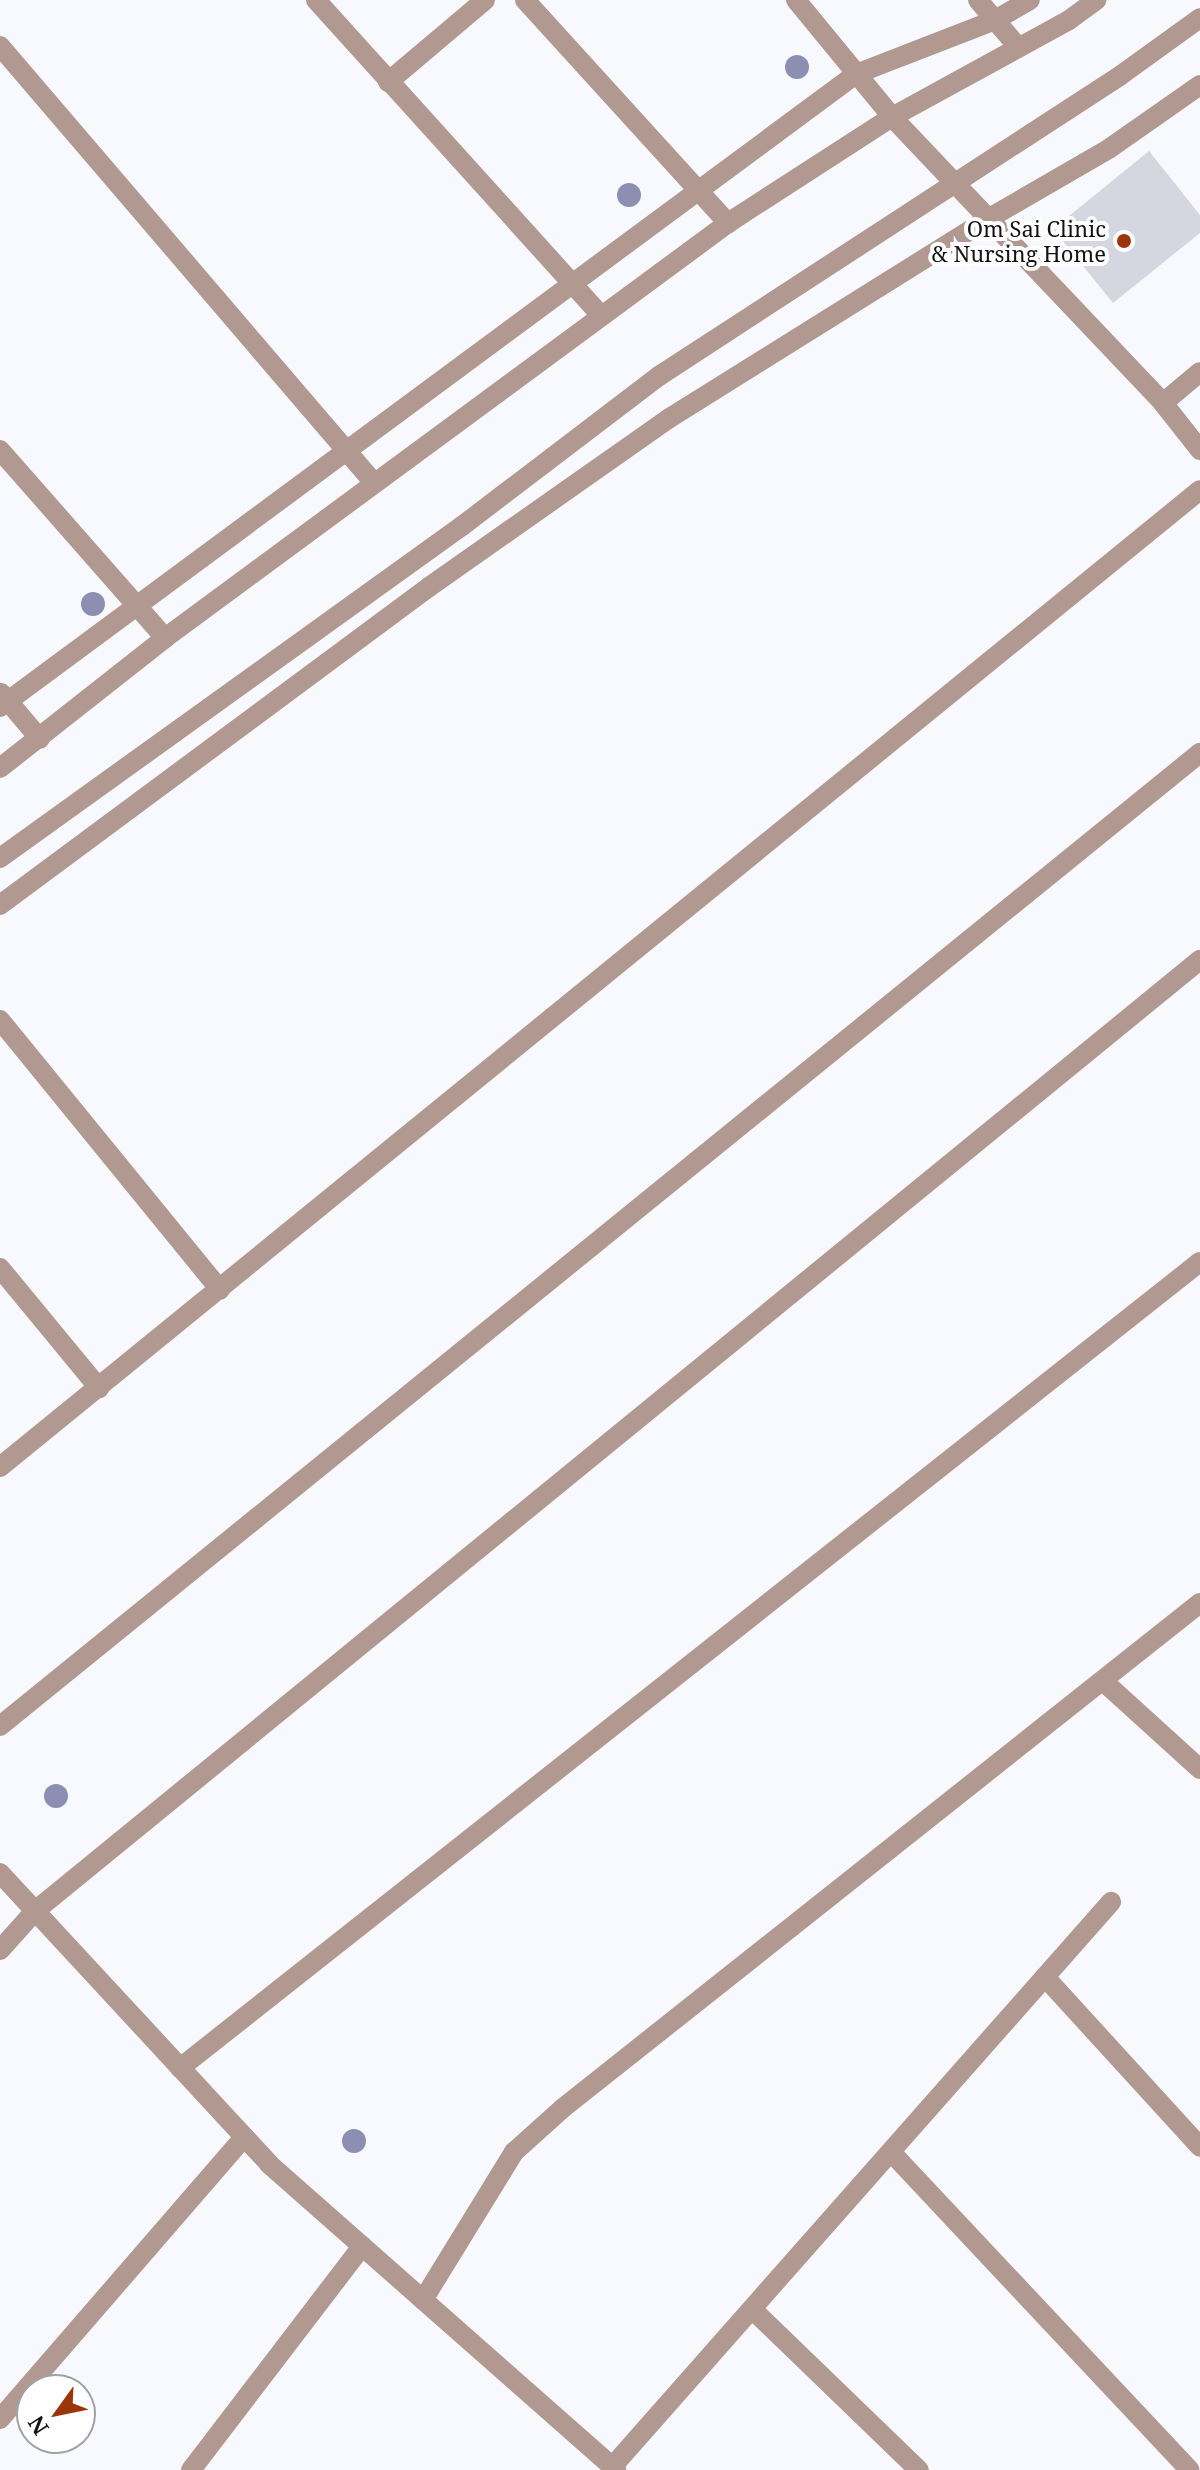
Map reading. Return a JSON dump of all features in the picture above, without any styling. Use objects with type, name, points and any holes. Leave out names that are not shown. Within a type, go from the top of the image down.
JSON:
[{"type":"street","points":[[317,0],[601,315]]},
{"type":"street","points":[[388,82],[485,0]]},
{"type":"street","points":[[525,0],[696,192],[728,223]]},
{"type":"street","points":[[796,0],[951,183],[1163,403],[1200,450]]},
{"type":"street","points":[[978,0],[1018,47]]},
{"type":"street","points":[[40,739],[3,700],[136,606],[856,74],[995,20],[1030,0]]},
{"type":"street","points":[[0,768],[165,638],[728,223],[892,117],[1097,0]]},
{"type":"street","points":[[0,858],[462,526],[659,376],[1121,75],[1200,18]]},
{"type":"street","points":[[0,46],[374,483]]},
{"type":"street","points":[[0,905],[429,587],[668,419],[986,220],[1110,148],[1200,85]]},
{"type":"street","points":[[1163,403],[1200,372]]},
{"type":"street","points":[[0,450],[165,638]]},
{"type":"street","points":[[0,1467],[1200,490]]},
{"type":"street","points":[[0,1726],[1200,753]]},
{"type":"street","points":[[0,1950],[35,1911],[1200,960]]},
{"type":"street","points":[[0,1020],[220,1290]]},
{"type":"street","points":[[180,2068],[1200,1262]]},
{"type":"street","points":[[0,1268],[99,1388]]},
{"type":"street","points":[[423,2300],[514,2152],[563,2108],[1200,1603]]},
{"type":"street","points":[[1103,1681],[1200,1769]]},
{"type":"street","points":[[0,1873],[244,2137],[362,2246],[614,2468],[1111,1902]]},
{"type":"street","points":[[1045,1977],[1200,2147]]},
{"type":"street","points":[[0,2419],[244,2137]]},
{"type":"street","points":[[891,2152],[1190,2470]]},
{"type":"street","points":[[191,2470],[362,2246]]},
{"type":"street","points":[[752,2309],[919,2470]]},
{"type":"building","points":[[1149,151],[1200,215],[1200,233],[1113,303],[1053,229]]},
{"type":"place","name":"Om Sai Clinic & Nursing Home","points":[[1124,241]]}]
